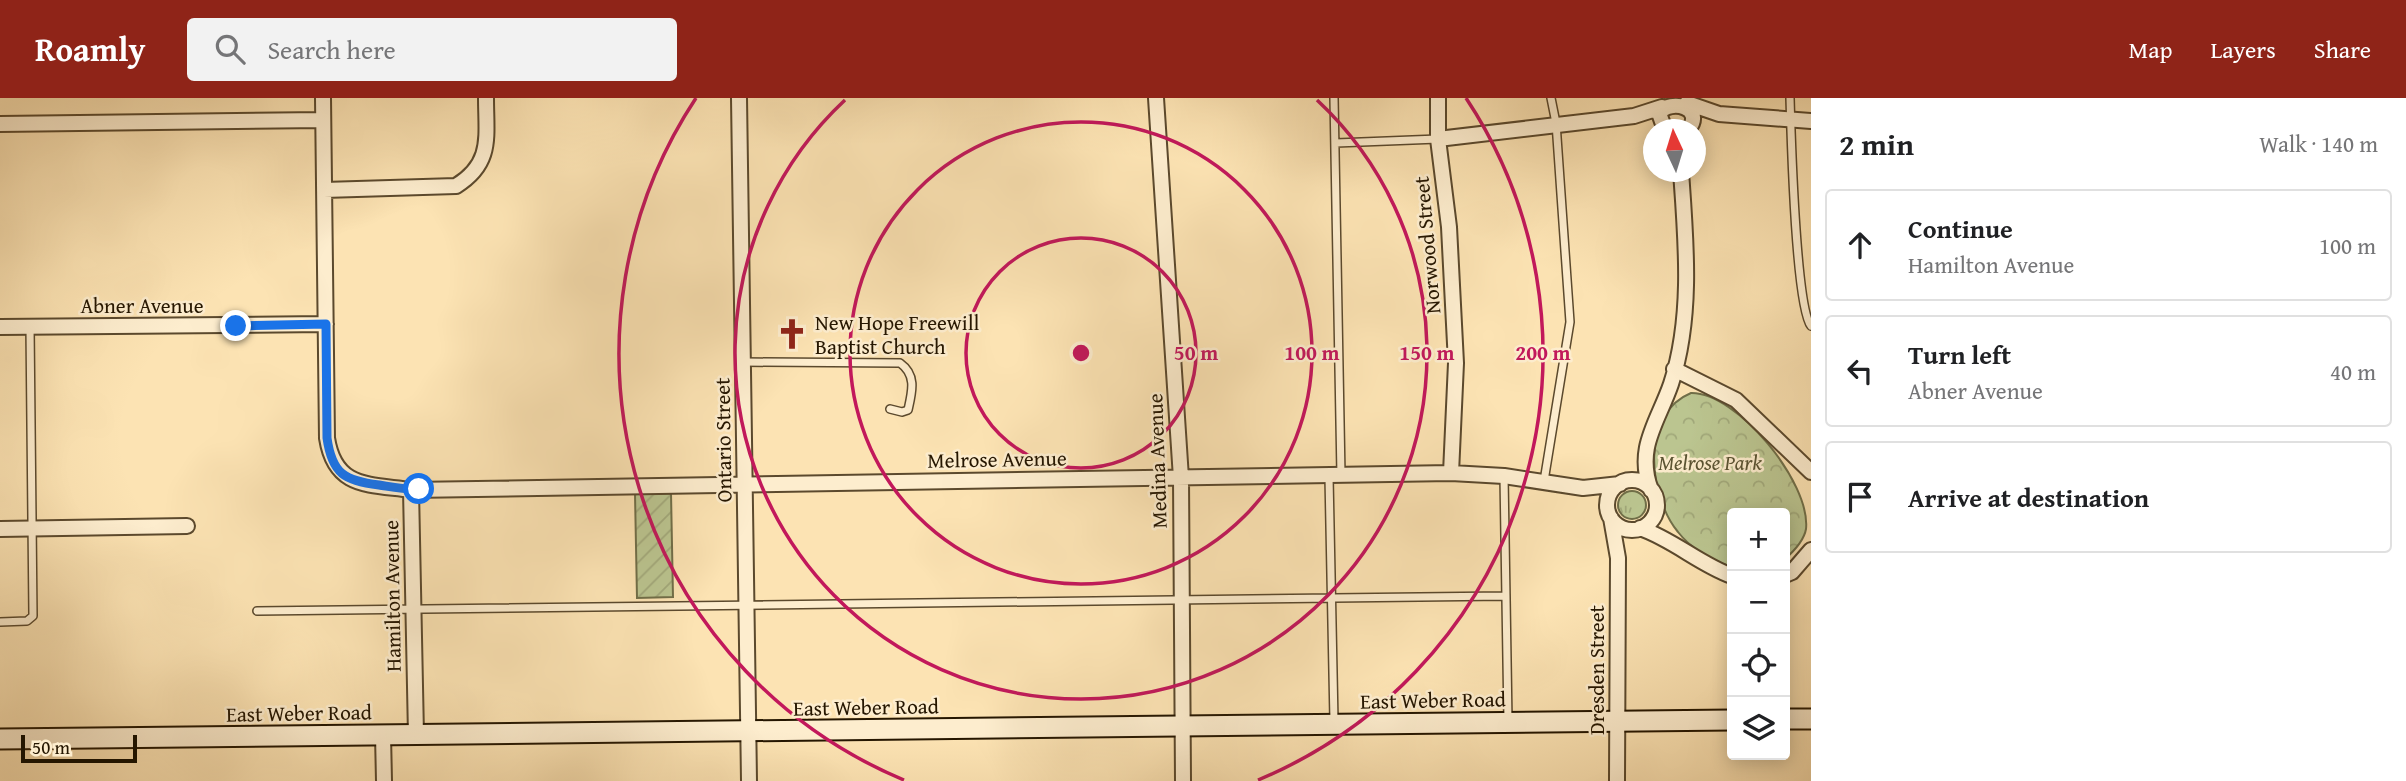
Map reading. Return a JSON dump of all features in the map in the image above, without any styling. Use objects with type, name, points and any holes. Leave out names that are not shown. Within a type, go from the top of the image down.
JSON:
[{"type":"street","name":"Hamilton Avenue","points":[[323,98],[327,438],[330,456],[339,472],[354,482],[411,490],[415,735]]},
{"type":"street","points":[[324,190],[456,186],[473,175],[484,157],[486,98]]},
{"type":"street","name":"Ontario Street","points":[[739,98],[749,781]]},
{"type":"street","name":"Medina Avenue","points":[[1156,98],[1181,478],[1183,781]]},
{"type":"street","name":"Norwood Street","points":[[1438,98],[1438,139],[1449,228],[1456,363],[1451,474]]},
{"type":"street","points":[[1438,139],[1556,123],[1634,116],[1664,103],[1683,100],[1718,114],[1811,121]]},
{"type":"street","points":[[1683,100],[1693,119]]},
{"type":"street","points":[[1706,120],[1718,114]]},
{"type":"street","points":[[1634,116],[1643,120]]},
{"type":"street","points":[[0,124],[323,120]]},
{"type":"street","points":[[1664,536],[1644,463],[1655,416],[1670,385],[1682,337],[1686,249],[1682,182]]},
{"type":"street","name":"Abner Avenue","points":[[0,327],[326,324]]},
{"type":"street","points":[[1674,369],[1736,400],[1811,472]]},
{"type":"street","points":[[1644,463],[1610,494],[1609,513],[1620,527],[1664,536],[1709,568],[1727,574]]},
{"type":"street","name":"Melrose Avenue","points":[[411,490],[1451,474],[1544,481],[1583,488],[1624,482]]},
{"type":"street","points":[[1624,482],[1641,482],[1651,490]]},
{"type":"street","name":"Melrose Avenue","points":[[1583,488],[1609,513]]},
{"type":"street","points":[[1636,529],[1652,519],[1657,505]]},
{"type":"street","name":"Dresden Street","points":[[1609,513],[1618,558],[1617,781]]},
{"type":"street","points":[[0,529],[187,526]]},
{"type":"street","name":"Dresden Street","points":[[1618,558],[1636,529]]},
{"type":"street","points":[[1790,571],[1811,550]]},
{"type":"street","points":[[1790,719],[1811,719]]},
{"type":"street","name":"East Weber Road","points":[[0,740],[1727,720]]},
{"type":"street","points":[[383,735],[384,781]]},
{"type":"lane","points":[[1334,98],[1335,477],[1331,598],[1334,724]]},
{"type":"lane","points":[[1544,481],[1570,322],[1556,123],[1551,98]]},
{"type":"lane","points":[[1790,98],[1800,274],[1805,318],[1811,326]]},
{"type":"lane","points":[[1336,143],[1438,139]]},
{"type":"lane","points":[[0,622],[27,621],[33,616],[30,327]]},
{"type":"lane","points":[[743,362],[900,363],[912,377],[912,392],[908,410],[902,412],[890,409]]},
{"type":"lane","points":[[1504,477],[1508,722]]},
{"type":"lane","points":[[257,611],[1505,596]]},
{"type":"green space","name":"Melrose Park","points":[[1691,393],[1709,397],[1729,407],[1768,443],[1797,488],[1804,510],[1805,533],[1790,554],[1790,508],[1727,508],[1727,565],[1709,558],[1678,532],[1660,498],[1654,457],[1656,437],[1663,419],[1674,404]]},
{"type":"green space","points":[[1632,491],[1642,495],[1646,505],[1642,515],[1632,519],[1622,515],[1618,505],[1622,495]]},
{"type":"green space","points":[[671,493],[673,597],[637,598],[635,494]]},
{"type":"place","name":"New Hope Freewill Baptist Church","points":[[792,334]]},
{"type":"route","points":[[236,326],[326,324],[327,438],[330,456],[339,472],[354,482],[419,489]]}]
